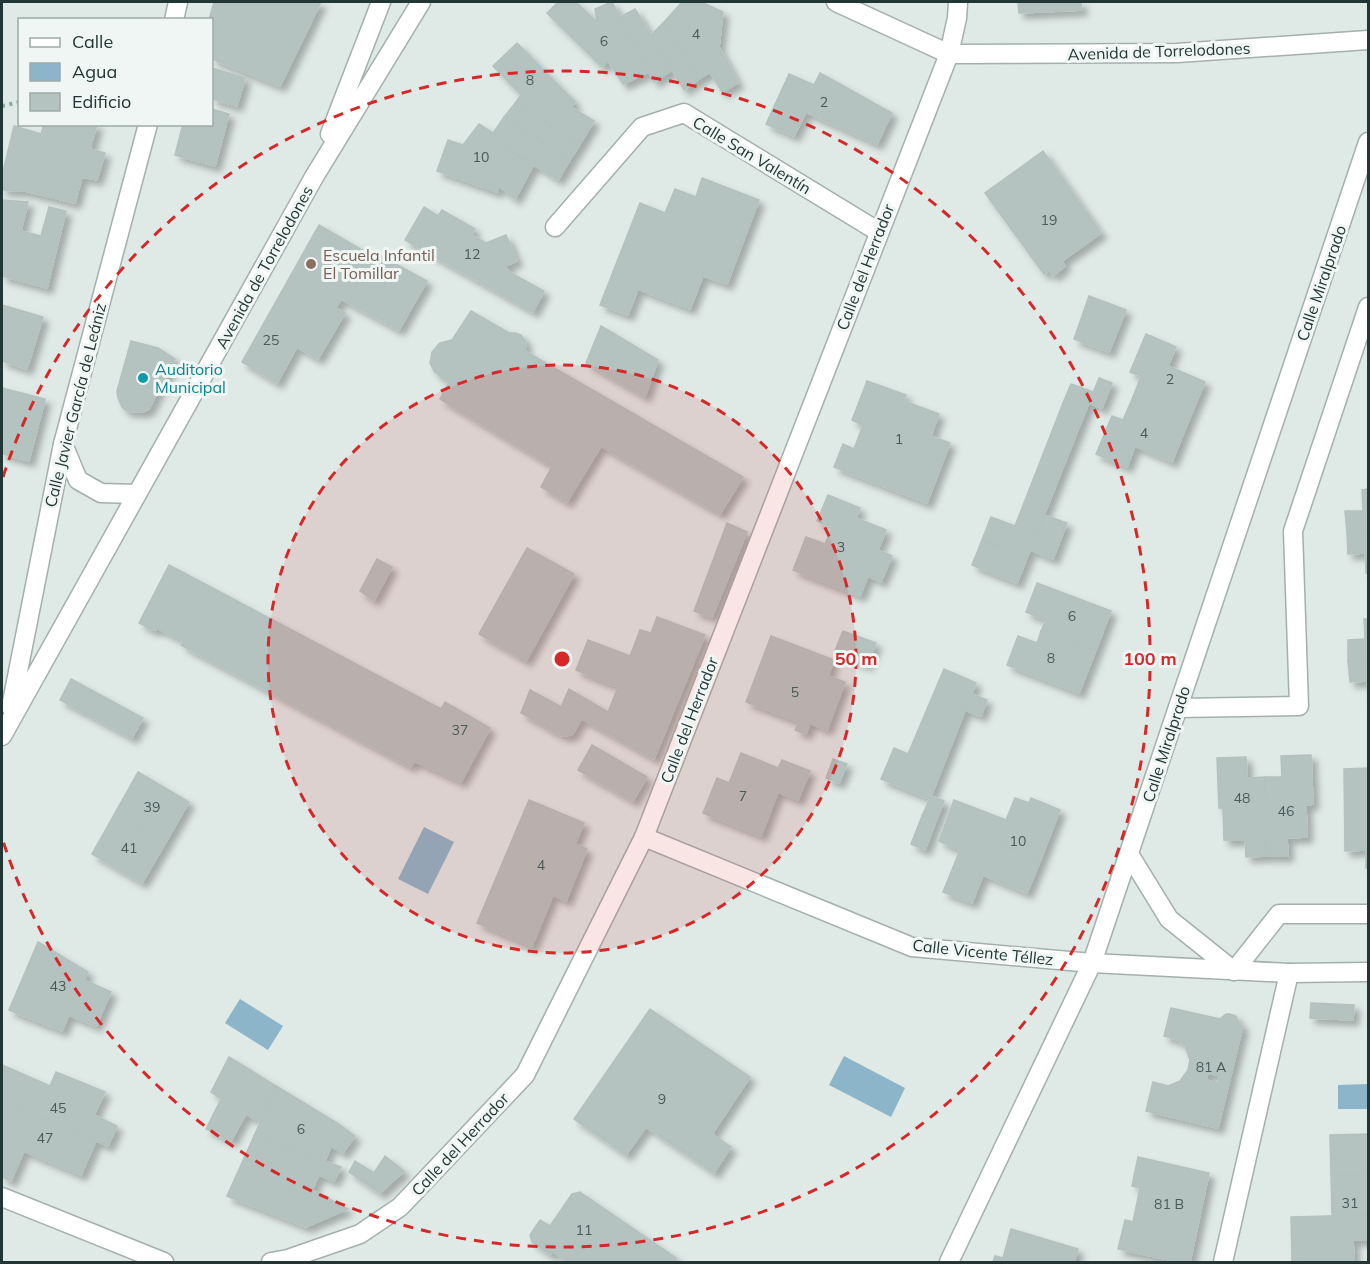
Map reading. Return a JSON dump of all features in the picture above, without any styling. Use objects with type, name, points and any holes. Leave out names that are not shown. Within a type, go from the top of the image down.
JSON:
[{"type":"street","points":[[174,18],[178,2]]},
{"type":"street","points":[[314,177],[381,2]]},
{"type":"street","name":"Avenida de Torrelodones","points":[[5,730],[314,177],[421,2]]},
{"type":"street","name":"Avenida de Torrelodones","points":[[836,2],[949,54],[1178,53],[1368,40]]},
{"type":"street","points":[[949,54],[958,2]]},
{"type":"street","name":"Calle del Herrador","points":[[271,1263],[360,1234],[400,1207],[525,1075],[644,837],[949,54]]},
{"type":"street","name":"Calle San Valentín","points":[[555,227],[642,127],[684,113],[879,232]]},
{"type":"street","name":"Calle Javier García de Leániz","points":[[5,730],[63,444],[147,126]]},
{"type":"street","name":"Calle Miralprado","points":[[949,1263],[1092,963],[1368,142]]},
{"type":"street","points":[[1178,708],[1299,706],[1293,531],[1368,307]]},
{"type":"street","points":[[63,444],[78,480],[101,493],[137,494]]},
{"type":"street","name":"Calle Vicente Téllez","points":[[644,837],[912,947],[1092,963],[1234,971],[1368,972]]},
{"type":"street","points":[[1129,854],[1169,919],[1234,971],[1279,914],[1368,914]]},
{"type":"street","points":[[1223,1263],[1290,973]]},
{"type":"street","points":[[2,1197],[164,1263]]},
{"type":"path","points":[[2,106],[18,102]]},
{"type":"water","points":[[424,827],[454,842],[428,894],[398,879]]},
{"type":"water","points":[[240,999],[283,1026],[268,1050],[225,1023]]},
{"type":"water","points":[[844,1056],[905,1088],[891,1117],[829,1085]]},
{"type":"water","points":[[1368,1084],[1368,1109],[1338,1109],[1338,1085]]},
{"type":"building","points":[[214,2],[321,2],[280,86],[213,59],[213,18],[210,18]]},
{"type":"building","points":[[558,2],[576,2],[597,22],[595,9],[612,2],[649,72],[623,84],[608,61],[602,67],[547,13]]},
{"type":"building","points":[[682,2],[701,2],[723,12],[719,47],[738,83],[722,92],[710,72],[699,79],[664,22]]},
{"type":"building","points":[[1018,2],[1081,2],[1082,10],[1019,13]]},
{"type":"building","points":[[635,9],[672,70],[654,82],[620,17]]},
{"type":"building","points":[[664,22],[699,79],[684,90],[651,35]]},
{"type":"building","points":[[517,43],[575,102],[571,107],[594,121],[579,146],[516,102],[521,95],[493,66]]},
{"type":"building","points":[[213,68],[245,78],[237,106],[213,99]]},
{"type":"building","points":[[820,73],[892,113],[877,144],[806,112],[794,136],[766,124],[789,74],[814,85]]},
{"type":"building","points":[[516,102],[579,146],[570,160],[504,117]]},
{"type":"building","points":[[213,109],[229,114],[215,166],[175,155],[182,126],[213,126]]},
{"type":"building","points":[[504,117],[570,160],[558,180],[505,147],[508,143],[493,133]]},
{"type":"building","points":[[479,124],[508,143],[505,147],[533,166],[515,199],[499,186],[497,192],[437,171],[448,140],[463,145]]},
{"type":"building","points":[[14,126],[41,134],[43,126],[96,126],[90,149],[105,153],[97,180],[82,177],[75,203],[25,191],[2,190],[2,176]]},
{"type":"building","points":[[1043,151],[1101,233],[1062,261],[1065,266],[1053,276],[1049,270],[1044,274],[985,193]]},
{"type":"building","points":[[702,178],[759,200],[727,284],[703,276],[690,309],[638,289],[628,315],[600,305],[640,203],[665,213],[675,189],[696,197]]},
{"type":"building","points":[[2,200],[28,202],[21,231],[41,236],[49,207],[66,211],[47,288],[2,276]]},
{"type":"building","points":[[424,207],[438,216],[442,210],[475,229],[471,235],[486,243],[506,235],[517,261],[505,266],[509,272],[544,291],[533,312],[405,240]]},
{"type":"building","points":[[319,225],[374,257],[376,253],[427,281],[399,330],[341,299],[336,308],[345,313],[318,359],[297,347],[277,383],[242,362]]},
{"type":"building","points":[[1089,296],[1126,310],[1109,352],[1074,339]]},
{"type":"building","points":[[2,305],[43,317],[27,369],[2,361]]},
{"type":"building","points":[[471,311],[509,333],[521,335],[526,342],[525,351],[743,477],[720,514],[601,446],[567,502],[541,487],[552,466],[440,399],[450,380],[443,379],[434,371],[430,363],[432,352],[440,343],[452,340]]},
{"type":"building","points":[[601,326],[658,360],[645,397],[586,363]]},
{"type":"building","points":[[1146,334],[1176,347],[1168,366],[1205,382],[1189,420],[1133,397],[1141,376],[1130,372]]},
{"type":"building","name":"Auditorio Municipal","points":[[131,341],[158,348],[175,359],[149,409],[143,412],[127,411],[122,407],[118,398],[117,391]]},
{"type":"building","points":[[1099,378],[1112,383],[1102,408],[1089,403]]},
{"type":"building","points":[[867,381],[906,395],[904,401],[939,414],[931,436],[950,443],[927,503],[834,467],[843,444],[854,449],[863,425],[852,420]]},
{"type":"building","points":[[1071,384],[1093,392],[1086,410],[1063,403]]},
{"type":"building","points":[[2,388],[45,399],[29,461],[2,454]]},
{"type":"building","points":[[1133,397],[1189,420],[1172,462],[1135,446],[1127,467],[1096,454],[1112,416],[1123,420]]},
{"type":"building","points":[[1063,403],[1086,410],[1027,558],[982,540],[991,517],[1015,526]]},
{"type":"building","points":[[1368,489],[1368,531],[1347,532],[1345,511],[1363,511],[1362,490]]},
{"type":"building","points":[[828,495],[860,508],[856,518],[886,530],[878,550],[892,556],[881,582],[868,576],[860,596],[793,570],[806,537],[825,544],[832,527],[817,521]]},
{"type":"building","points":[[1044,515],[1067,523],[1053,559],[1030,550]]},
{"type":"building","points":[[727,523],[747,532],[712,617],[694,611]]},
{"type":"building","points":[[1368,531],[1368,573],[1366,573],[1365,553],[1348,554],[1347,532]]},
{"type":"building","points":[[982,540],[1027,558],[1017,583],[972,565]]},
{"type":"building","points":[[527,548],[574,574],[526,661],[479,634]]},
{"type":"building","points":[[377,559],[392,567],[374,601],[360,591]]},
{"type":"building","points":[[169,565],[441,709],[445,702],[490,728],[461,782],[414,761],[411,767],[181,645],[184,641],[159,629],[152,630],[139,623]]},
{"type":"building","points":[[1037,583],[1111,611],[1096,650],[1041,631],[1046,620],[1026,612]]},
{"type":"building","points":[[657,617],[705,635],[654,759],[561,707],[569,689],[608,712],[618,687],[576,670],[588,640],[630,656],[640,630],[651,633]]},
{"type":"building","points":[[1364,619],[1368,619],[1368,660],[1348,661],[1348,640],[1365,639]]},
{"type":"building","points":[[843,631],[876,643],[867,665],[834,653]]},
{"type":"building","points":[[1041,631],[1096,650],[1079,693],[1007,665],[1018,636],[1037,643]]},
{"type":"building","points":[[771,636],[834,660],[828,676],[845,682],[827,730],[810,723],[806,734],[795,730],[799,722],[746,702]]},
{"type":"building","points":[[1368,660],[1368,702],[1367,681],[1350,682],[1348,661]]},
{"type":"building","points":[[944,669],[976,683],[930,799],[881,779],[894,748],[908,754]]},
{"type":"building","points":[[71,679],[143,718],[132,738],[60,700]]},
{"type":"building","points":[[530,690],[582,718],[572,735],[562,736],[521,713]]},
{"type":"building","points":[[971,694],[987,700],[981,716],[965,710]]},
{"type":"building","points":[[592,745],[647,777],[633,801],[578,770]]},
{"type":"building","points":[[741,753],[778,768],[782,760],[810,771],[798,800],[778,792],[761,836],[703,813],[717,778],[729,783]]},
{"type":"building","points":[[1311,755],[1313,804],[1306,805],[1307,837],[1287,838],[1288,856],[1266,856],[1265,777],[1282,777],[1281,756]]},
{"type":"building","points":[[1246,757],[1247,778],[1265,777],[1266,856],[1246,857],[1245,840],[1224,840],[1223,808],[1219,808],[1217,758]]},
{"type":"building","points":[[833,759],[847,764],[839,783],[826,778]]},
{"type":"building","points":[[1368,768],[1368,868],[1366,868],[1366,850],[1345,851],[1344,769]]},
{"type":"building","points":[[138,772],[189,802],[166,842],[115,813]]},
{"type":"building","points":[[931,796],[944,801],[936,821],[922,816]]},
{"type":"building","points":[[1015,798],[1029,803],[1031,798],[1060,810],[1041,859],[945,825],[954,800],[1006,820]]},
{"type":"building","points":[[529,800],[584,823],[575,844],[587,849],[566,901],[553,895],[532,946],[477,923]]},
{"type":"building","points":[[115,813],[166,842],[142,883],[92,854]]},
{"type":"building","points":[[922,816],[936,821],[925,850],[911,844]]},
{"type":"building","points":[[945,825],[1041,859],[1027,893],[983,875],[972,903],[943,892],[960,850],[939,841]]},
{"type":"building","points":[[38,942],[88,972],[84,980],[111,992],[96,1026],[69,1015],[62,1031],[9,1010]]},
{"type":"building","points":[[1311,1003],[1354,1005],[1353,1020],[1310,1018]]},
{"type":"building","points":[[1171,1008],[1220,1019],[1230,1014],[1236,1016],[1239,1024],[1243,1026],[1218,1128],[1146,1111],[1153,1082],[1168,1086],[1180,1081],[1188,1070],[1190,1060],[1185,1046],[1178,1040],[1164,1036]],"holes":[[[1208,1073],[1220,1076],[1218,1083],[1206,1080]]]},
{"type":"building","points":[[650,1009],[750,1077],[712,1134],[731,1147],[714,1173],[646,1127],[626,1155],[574,1119]]},
{"type":"building","points":[[229,1057],[276,1086],[260,1122],[246,1114],[231,1141],[206,1129],[221,1099],[211,1092]]},
{"type":"building","points":[[2,1065],[50,1086],[56,1072],[105,1092],[94,1115],[117,1126],[108,1146],[2,1101]]},
{"type":"building","points":[[276,1086],[355,1136],[343,1153],[331,1146],[325,1161],[254,1136]]},
{"type":"building","points":[[2,1101],[96,1141],[81,1175],[24,1151],[11,1181],[2,1177]]},
{"type":"building","points":[[1368,1134],[1368,1175],[1331,1175],[1330,1135]]},
{"type":"building","points":[[254,1136],[341,1167],[334,1181],[319,1175],[312,1190],[348,1209],[306,1227],[227,1196]]},
{"type":"building","points":[[385,1156],[404,1171],[380,1193],[349,1172],[355,1161],[374,1173]]},
{"type":"building","points":[[1138,1157],[1209,1173],[1190,1262],[1179,1262],[1118,1249],[1125,1220],[1133,1222],[1140,1188],[1132,1186]]},
{"type":"building","points":[[1331,1175],[1368,1175],[1368,1215],[1332,1216]]},
{"type":"building","points":[[580,1192],[676,1258],[673,1262],[569,1262],[552,1251],[550,1255],[532,1242],[530,1235],[540,1220],[550,1226],[572,1194]]},
{"type":"building","points":[[1368,1215],[1368,1240],[1353,1240],[1354,1256],[1292,1258],[1291,1217]]},
{"type":"building","points":[[1011,1229],[1078,1249],[1074,1262],[993,1262],[995,1256],[1003,1258]]},
{"type":"building","points":[[1354,1256],[1354,1262],[1292,1262],[1292,1258]]},
{"type":"place","name":"Escuela Infantil El Tomillar","points":[[311,264]]},
{"type":"place","name":"Auditorio Municipal","points":[[143,378]]}]
